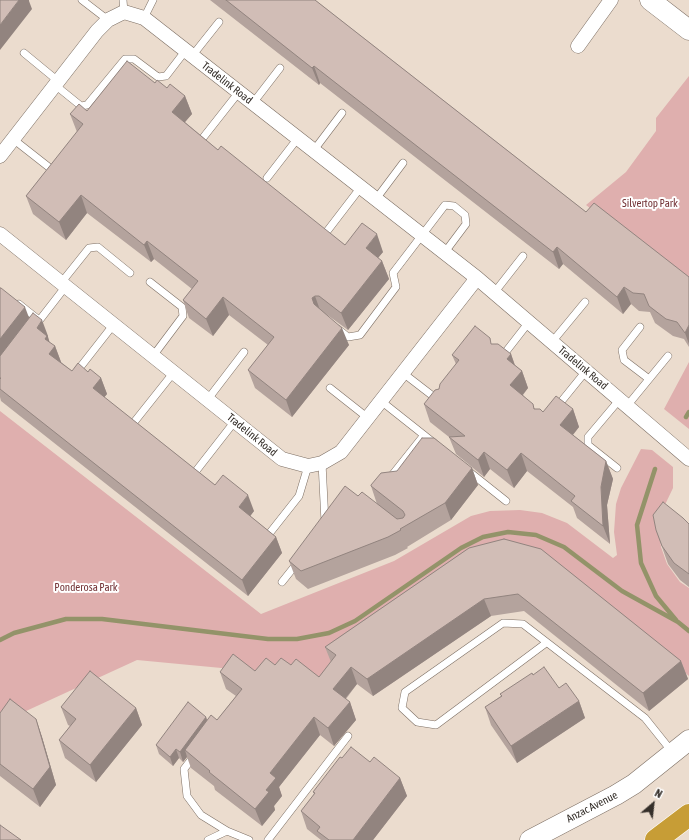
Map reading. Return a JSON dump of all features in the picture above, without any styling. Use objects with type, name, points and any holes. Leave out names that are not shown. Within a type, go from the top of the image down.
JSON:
[{"type":"highway","points":[[656,840],[689,815]]},
{"type":"main road","points":[[650,0],[689,30]]},
{"type":"main road","name":"Anzac Avenue","points":[[530,840],[616,795],[689,740]]},
{"type":"street","points":[[578,46],[611,0]]},
{"type":"street","name":"Tradelink Road","points":[[0,156],[97,31],[124,6],[144,18],[477,278],[689,459]]},
{"type":"street","name":"Tradelink Road","points":[[0,234],[282,459],[308,466],[322,463],[341,452],[477,278]]},
{"type":"lane","points":[[82,0],[108,20]]},
{"type":"lane","points":[[144,18],[153,0]]},
{"type":"lane","points":[[24,53],[81,106],[88,105],[125,59],[134,59],[158,77],[166,76],[219,22]]},
{"type":"lane","points":[[253,103],[280,68]]},
{"type":"lane","points":[[202,139],[239,92]]},
{"type":"lane","points":[[314,150],[342,113]]},
{"type":"lane","points":[[267,178],[298,138]]},
{"type":"lane","points":[[13,139],[55,172]]},
{"type":"lane","points":[[376,199],[403,163]]},
{"type":"lane","points":[[328,230],[361,187]]},
{"type":"lane","points":[[329,322],[348,337],[360,335],[396,287],[393,273],[445,205],[454,206],[465,215],[466,224],[444,252]]},
{"type":"lane","points":[[31,331],[89,248],[98,248],[130,273]]},
{"type":"lane","points":[[494,293],[523,256]]},
{"type":"lane","points":[[150,282],[182,307],[183,316],[153,356]]},
{"type":"lane","points":[[13,299],[39,320]]},
{"type":"lane","points":[[552,342],[585,302]]},
{"type":"lane","points":[[501,358],[529,322]]},
{"type":"lane","points":[[78,370],[114,324]]},
{"type":"lane","points":[[640,327],[622,350],[624,360],[649,379]]},
{"type":"lane","points":[[208,399],[244,352]]},
{"type":"lane","points":[[617,468],[588,445],[588,437],[649,379],[668,356]]},
{"type":"lane","points":[[554,412],[586,371]]},
{"type":"lane","points":[[135,421],[174,372]]},
{"type":"lane","points":[[403,373],[442,403]]},
{"type":"lane","points":[[330,388],[368,418]]},
{"type":"lane","points":[[381,401],[441,449]]},
{"type":"lane","points":[[196,470],[235,421]]},
{"type":"lane","points":[[382,488],[424,435]]},
{"type":"lane","points":[[321,530],[325,525],[322,463]]},
{"type":"lane","points":[[459,463],[506,501]]},
{"type":"lane","points":[[269,534],[299,496],[308,466]]},
{"type":"lane","points":[[282,582],[304,554]]},
{"type":"lane","points":[[546,643],[436,725],[417,722],[402,708],[405,692],[503,623],[523,624],[645,718],[673,753]]},
{"type":"lane","points":[[268,840],[348,736]]},
{"type":"lane","points":[[197,750],[184,769],[186,796],[201,815],[227,831],[249,840]]},
{"type":"lane","points":[[208,840],[227,831]]},
{"type":"green space","name":"Silvertop Park","points":[[689,76],[689,285],[586,205],[626,172],[656,131],[656,118]]},
{"type":"green space","points":[[689,362],[689,429],[664,409]]},
{"type":"green space","name":"Ponderosa Park","points":[[0,411],[261,614],[394,561],[471,516],[490,511],[520,510],[542,513],[567,523],[613,558],[617,555],[614,532],[616,504],[621,488],[641,449],[652,450],[673,467],[673,488],[662,511],[659,531],[661,547],[667,564],[680,582],[689,588],[689,676],[550,561],[475,559],[328,665],[348,680],[137,660],[0,723]]},
{"type":"building","points":[[0,0],[19,0],[0,25]]},
{"type":"building","points":[[226,0],[315,0],[586,212],[594,203],[689,277],[689,325],[685,333],[677,322],[666,319],[649,306],[644,294],[633,293],[624,287],[617,297],[557,247],[553,252],[314,66],[312,68]]},
{"type":"building","points":[[127,61],[155,83],[157,80],[167,88],[170,84],[185,96],[172,112],[218,150],[221,146],[345,245],[362,223],[377,234],[366,248],[382,261],[341,313],[319,296],[312,298],[314,304],[342,328],[286,400],[248,370],[274,337],[223,297],[206,319],[183,300],[198,281],[147,241],[144,245],[81,195],[59,222],[26,196],[83,124],[70,114],[79,104],[87,111]]},
{"type":"building","points":[[0,288],[25,307],[0,339]]},
{"type":"building","points":[[33,313],[42,320],[37,328],[47,336],[45,339],[55,346],[49,354],[72,371],[78,363],[88,372],[90,369],[101,378],[93,388],[215,485],[223,475],[248,495],[239,507],[276,537],[242,580],[0,389],[0,356]]},
{"type":"building","points":[[475,326],[490,338],[491,344],[498,344],[511,354],[507,359],[522,371],[510,385],[533,404],[534,409],[540,409],[543,412],[556,396],[573,409],[560,425],[606,461],[601,487],[603,526],[571,501],[575,496],[521,453],[507,470],[484,452],[478,460],[449,437],[465,436],[424,404],[435,390],[439,389],[440,384],[459,360],[452,355]]},
{"type":"building","points":[[422,438],[434,438],[472,468],[445,503],[388,537],[301,571],[289,561],[345,486],[358,496],[362,492],[397,519],[403,518],[405,515],[403,511],[371,485],[381,473],[397,471]]},
{"type":"building","points":[[663,502],[689,524],[689,574],[674,563],[662,546],[656,530],[653,515]]},
{"type":"building","points":[[504,539],[541,549],[681,661],[643,693],[518,594],[484,599],[367,679],[351,667],[333,689],[350,702],[328,728],[314,717],[270,773],[276,778],[266,790],[269,792],[255,809],[209,772],[210,771],[185,750],[211,715],[217,720],[242,689],[220,672],[233,654],[255,671],[266,658],[275,665],[281,658],[291,665],[296,659],[319,677],[336,655],[325,647],[469,548]]},
{"type":"building","points":[[544,667],[559,688],[566,683],[579,701],[511,746],[485,707],[502,696],[500,694]]},
{"type":"building","points":[[90,671],[136,708],[90,765],[59,740],[76,719],[61,707]]},
{"type":"building","points":[[10,699],[36,719],[50,767],[33,789],[0,764],[0,713]]},
{"type":"building","points":[[188,702],[206,717],[180,752],[176,749],[170,757],[156,745]]},
{"type":"building","points":[[351,747],[370,762],[374,757],[400,778],[353,840],[329,840],[317,831],[320,827],[301,811],[315,793],[313,792],[340,757],[342,758]]},
{"type":"building","points":[[0,825],[21,840],[0,840]]},
{"type":"waterway","points":[[686,417],[689,412]]},
{"type":"waterway","points":[[655,469],[637,525],[641,563],[656,596],[676,620]]},
{"type":"waterway","points":[[0,640],[14,633],[66,619],[102,619],[268,639],[297,639],[329,633],[355,621],[461,548],[483,537],[508,532],[536,535],[564,547],[622,591],[678,622],[689,631]]}]
